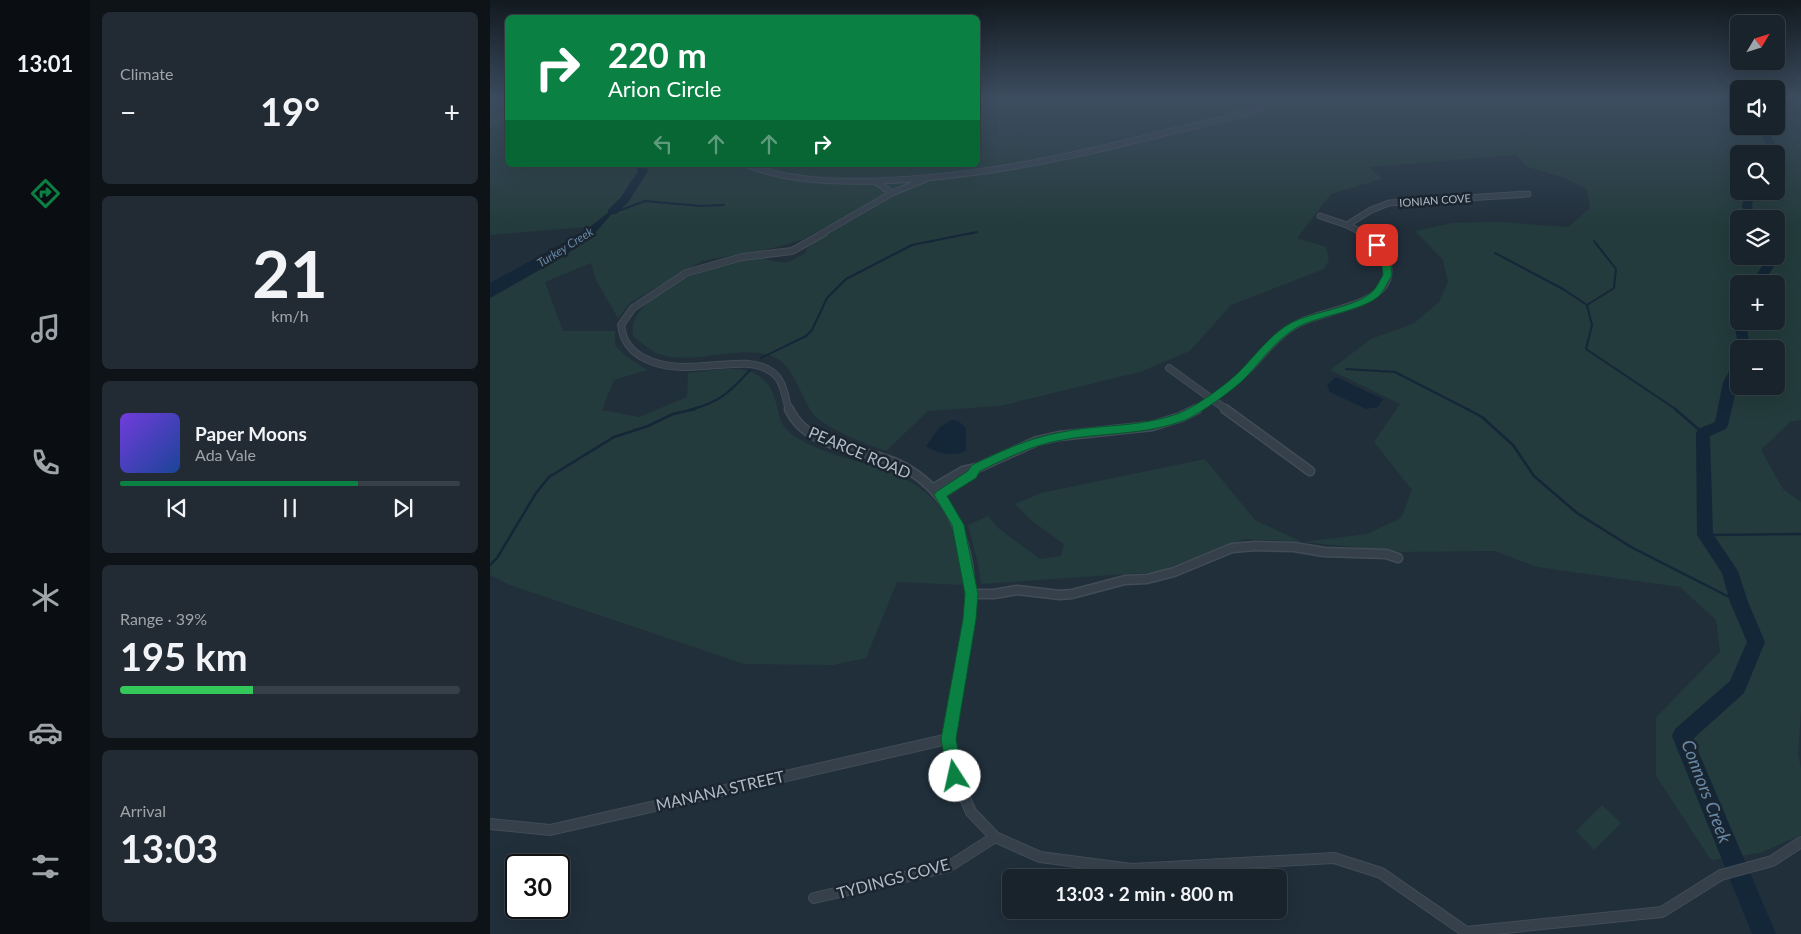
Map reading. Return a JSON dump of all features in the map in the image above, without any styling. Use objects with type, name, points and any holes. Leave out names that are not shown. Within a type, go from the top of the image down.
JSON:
[{"type":"street","points":[[754,167],[795,179],[876,182],[926,179],[998,171],[1036,164],[1132,141]]},
{"type":"street","name":"PEARCE ROAD","points":[[926,179],[892,193],[792,251],[742,257],[686,273],[633,308],[621,325],[623,341],[635,352],[647,361],[675,370],[731,365],[750,365],[767,369],[777,376],[784,389],[790,411],[806,432],[897,464],[920,477],[937,492],[958,525],[971,594],[968,628],[948,739],[955,776],[971,812],[995,836],[1040,858],[1132,868],[1334,858],[1381,873],[1466,932],[1662,912],[1721,875],[1731,874],[1772,861],[1801,842]]},
{"type":"street","points":[[876,182],[892,193]]},
{"type":"street","name":"IONIAN COVE","points":[[1347,225],[1371,210],[1389,203],[1528,194]]},
{"type":"street","points":[[937,492],[972,474],[976,468],[1003,453],[1058,436],[1166,422],[1182,417],[1241,376],[1274,341],[1291,327],[1311,317],[1363,302],[1382,287],[1388,275],[1388,264],[1382,251],[1366,235],[1347,225],[1320,216]]},
{"type":"street","points":[[1169,368],[1310,471]]},
{"type":"street","points":[[971,594],[994,594],[1017,590],[1031,590],[1060,595],[1072,594],[1125,580],[1147,580],[1174,572],[1232,548],[1255,546],[1386,554],[1398,558]]},
{"type":"street","name":"MANANA STREET","points":[[490,824],[550,830],[948,739]]},
{"type":"street","name":"TYDINGS COVE","points":[[814,898],[948,867],[995,836]]},
{"type":"green space","points":[[490,141],[505,141],[505,167],[980,167],[980,141],[1801,141],[1801,420],[1790,422],[1761,450],[1783,489],[1801,502],[1801,712],[1798,754],[1801,768],[1801,835],[1760,853],[1711,860],[1656,776],[1656,717],[1720,652],[1716,620],[1680,587],[1537,567],[1495,551],[1402,552],[1302,542],[1367,534],[1401,518],[1412,490],[1374,442],[1400,404],[1330,370],[1371,339],[1414,323],[1439,302],[1448,282],[1443,260],[1415,231],[1452,223],[1501,222],[1568,227],[1590,208],[1587,190],[1567,179],[1528,167],[1516,155],[1369,167],[1382,179],[1331,194],[1297,238],[1326,247],[1329,260],[1324,269],[1231,305],[1190,351],[1140,372],[1000,406],[928,411],[886,451],[847,436],[819,420],[809,408],[791,372],[778,359],[769,355],[742,352],[686,358],[672,357],[658,354],[633,336],[633,323],[642,308],[669,287],[704,271],[738,261],[757,258],[779,262],[789,261],[804,254],[817,238],[826,232],[872,208],[863,208],[801,240],[773,248],[702,261],[631,302],[618,318],[596,280],[591,263],[545,282],[563,331],[615,331],[615,345],[627,357],[647,370],[614,380],[602,410],[639,417],[687,397],[688,373],[728,369],[753,373],[763,378],[770,388],[781,421],[793,435],[822,450],[883,470],[909,481],[921,489],[942,510],[955,539],[963,585],[897,582],[866,658],[833,665],[744,664],[510,585],[490,575],[490,298],[564,256],[601,226],[490,235]]},
{"type":"green space","points":[[1205,459],[1255,520],[1302,542],[1245,539],[1157,572],[981,584],[968,525],[988,516],[997,527],[1040,559],[1061,556],[1064,544],[1032,521],[1015,504],[1041,493]]},
{"type":"green space","points":[[1602,805],[1621,823],[1594,850],[1576,831]]},
{"type":"water","points":[[625,199],[594,234],[564,256],[490,298],[490,283],[585,231]]},
{"type":"water","points":[[1336,377],[1383,399],[1378,407],[1366,409],[1330,392],[1327,385]]},
{"type":"water","points":[[952,420],[958,421],[966,428],[966,450],[957,454],[946,454],[926,446],[940,427]]},
{"type":"waterway","name":"Connors Creek","points":[[1768,141],[1770,145]]},
{"type":"waterway","name":"Turkey Creek","points":[[612,212],[625,199],[643,171],[642,167]]},
{"type":"waterway","name":"Connors Creek","points":[[1748,200],[1748,210]]},
{"type":"waterway","points":[[610,214],[645,201],[701,206],[724,205]]},
{"type":"waterway","points":[[761,358],[806,336],[812,330],[827,298],[846,279],[912,245],[977,232]]},
{"type":"waterway","points":[[1587,305],[1614,288],[1616,269],[1594,241]]},
{"type":"waterway","points":[[1495,253],[1563,289],[1587,305]]},
{"type":"waterway","name":"Connors Creek","points":[[1762,275],[1768,265]]},
{"type":"waterway","points":[[1587,305],[1592,325],[1586,349],[1677,410]]},
{"type":"waterway","name":"Connors Creek","points":[[1741,330],[1743,340]]},
{"type":"waterway","points":[[1346,369],[1395,372],[1469,410]]},
{"type":"waterway","points":[[689,410],[708,404],[723,396],[750,370]]},
{"type":"waterway","name":"Connors Creek","points":[[1730,382],[1721,425],[1703,433],[1705,535],[1730,571],[1739,602],[1756,642],[1737,687],[1682,736],[1764,934]]},
{"type":"waterway","points":[[490,565],[497,558],[536,493],[549,477],[614,437],[648,426],[673,414],[695,409]]},
{"type":"waterway","points":[[1467,409],[1482,417],[1513,445],[1534,476],[1577,513],[1631,547],[1739,602]]},
{"type":"waterway","points":[[1675,409],[1703,433]]},
{"type":"waterway","points":[[1705,535],[1801,534]]},
{"type":"route","points":[[955,776],[948,739],[970,619],[971,594],[958,525],[947,503],[940,495],[988,461],[1003,453],[1038,441],[1058,436],[1150,426],[1182,417],[1241,376],[1274,341],[1291,327],[1311,317],[1354,306],[1377,293],[1388,275],[1386,258],[1377,245]]}]
